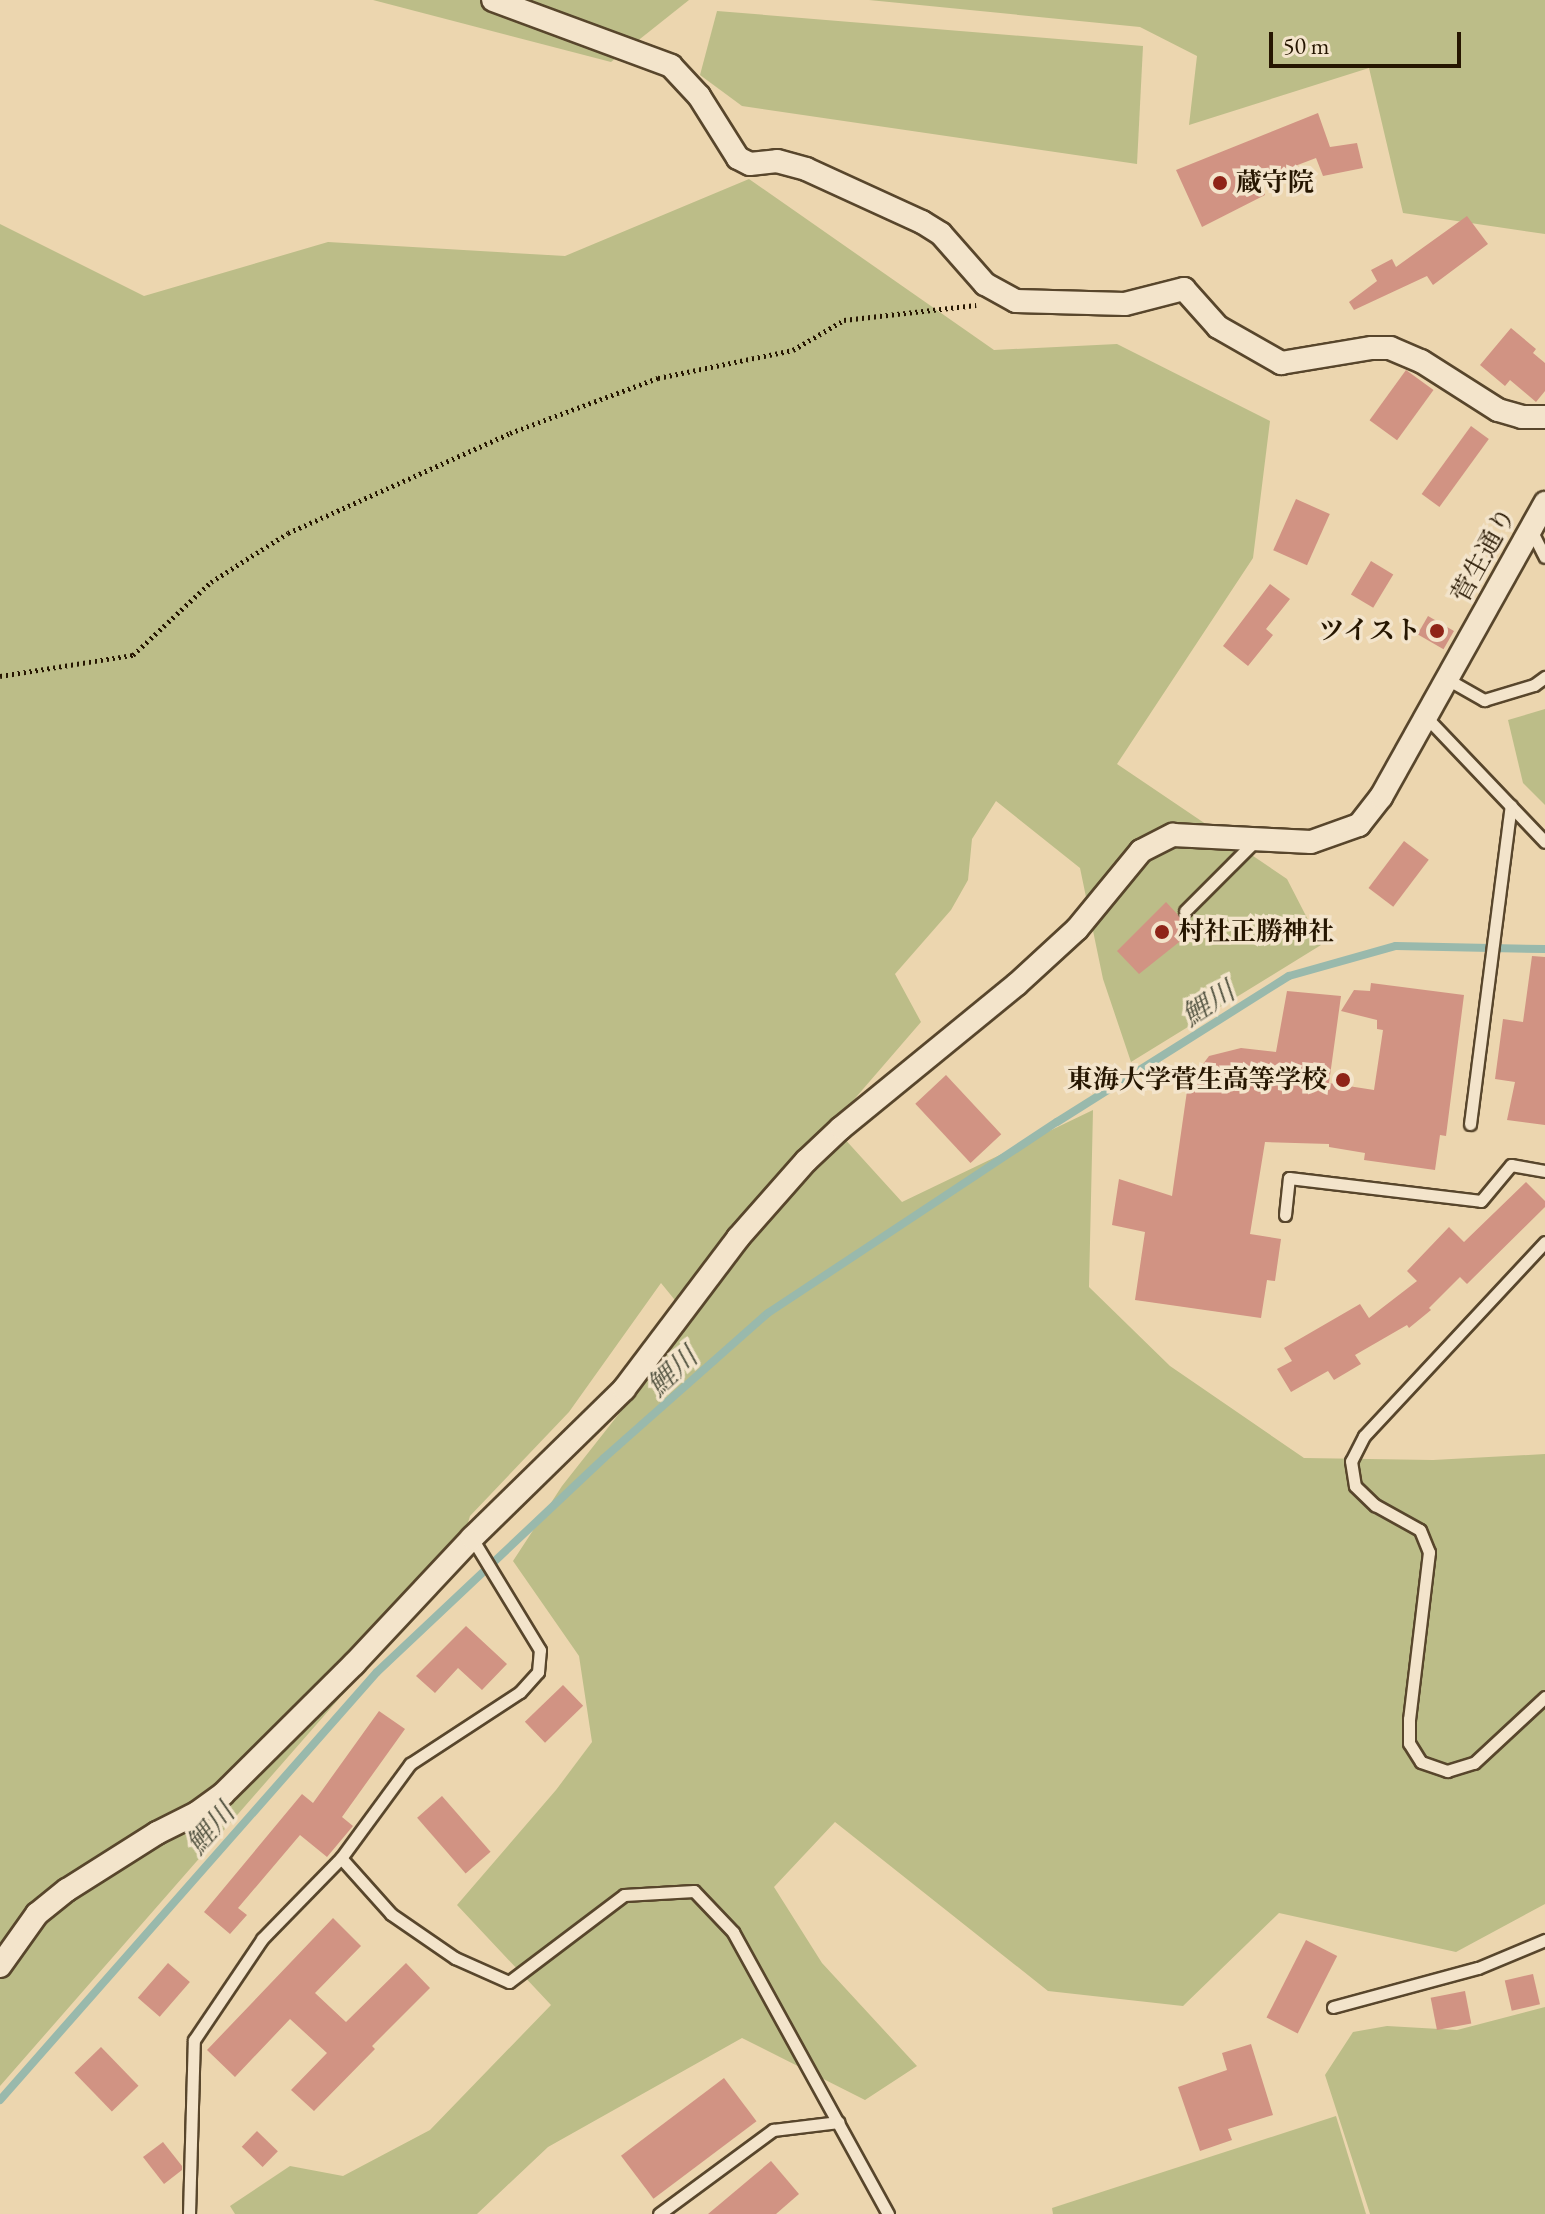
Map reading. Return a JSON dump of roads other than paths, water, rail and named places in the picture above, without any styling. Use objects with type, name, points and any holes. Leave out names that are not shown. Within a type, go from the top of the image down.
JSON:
[{"type":"street","points":[[493,0],[671,66],[699,96],[727,146],[738,158],[750,164],[777,161],[806,169],[922,222],[941,234],[985,284],[1016,301],[1125,304],[1184,289],[1218,327],[1281,363],[1372,348],[1390,348],[1421,361],[1498,410],[1522,417],[1545,417]]},
{"type":"street","name":"菅生通り","points":[[0,1966],[37,1914],[67,1890],[223,1794],[475,1544],[642,1369],[738,1238],[806,1161],[841,1128],[1016,985],[1077,929],[1141,851],[1173,835],[1311,842],[1359,825],[1381,797],[1427,718],[1545,503]]},
{"type":"lane","points":[[1531,530],[1545,557]]},
{"type":"lane","points":[[1447,679],[1484,700],[1534,685],[1545,677]]},
{"type":"lane","points":[[1427,718],[1545,842]]},
{"type":"lane","points":[[1470,1124],[1511,806]]},
{"type":"lane","points":[[1185,911],[1257,839]]},
{"type":"lane","points":[[1285,1215],[1289,1178],[1481,1201],[1511,1165],[1545,1171]]},
{"type":"lane","points":[[1545,1242],[1364,1436],[1351,1461],[1355,1486],[1375,1505],[1420,1530],[1429,1552],[1409,1719],[1409,1743],[1421,1762],[1447,1771],[1474,1763],[1545,1697]]},
{"type":"lane","points":[[189,2214],[194,2040],[262,1939],[341,1858],[410,1764],[520,1692],[538,1672],[540,1650],[475,1544]]},
{"type":"lane","points":[[341,1858],[391,1914],[455,1958],[509,1982],[624,1895],[694,1891],[733,1932],[888,2214]]},
{"type":"lane","points":[[1333,2007],[1478,1968],[1545,1940]]},
{"type":"lane","points":[[659,2214],[773,2130],[839,2122]]},
{"type":"waterway","name":"鯉川","points":[[0,2100],[377,1672],[604,1458],[768,1313],[1057,1122],[1289,976],[1396,946],[1545,949]]},
{"type":"place","name":"蔵守院","points":[[1220,183]]},
{"type":"place","name":"ツイスト","points":[[1437,631]]},
{"type":"place","name":"村社正勝神社","points":[[1162,932]]},
{"type":"place","name":"東海大学菅生高等学校","points":[[1343,1080]]}]
